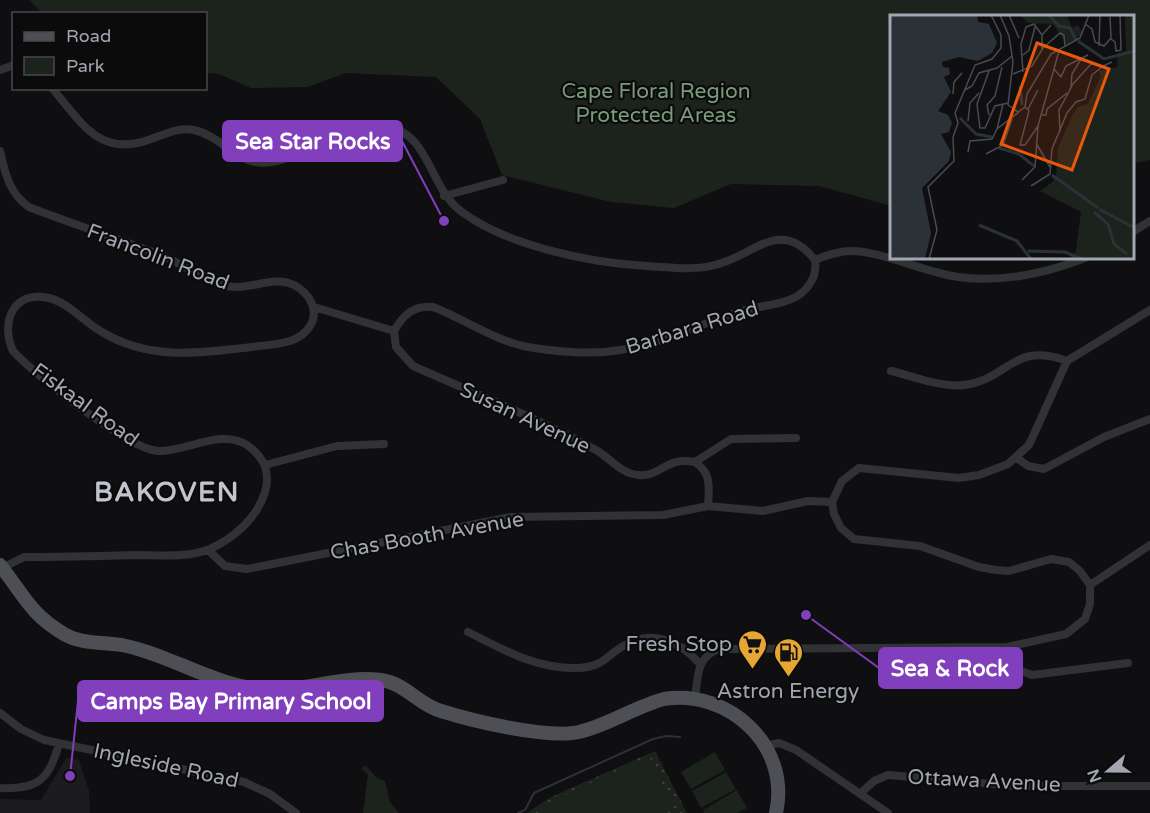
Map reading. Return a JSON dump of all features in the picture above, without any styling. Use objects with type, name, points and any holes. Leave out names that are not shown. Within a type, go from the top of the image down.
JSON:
[{"type":"main road","points":[[1,567],[34,613],[65,634],[140,649],[243,687],[288,689],[357,679],[379,680],[399,686],[435,710],[484,722],[566,734],[594,727],[654,702],[676,697],[695,698],[733,712],[746,722],[766,746],[776,771],[776,813]]},
{"type":"street","points":[[54,90],[93,135],[111,144],[130,146],[170,132],[193,130],[239,157],[261,163],[282,159],[370,126],[390,127],[418,144],[444,196],[461,212],[496,230],[570,256],[599,262],[705,267],[733,259],[770,240],[781,238],[799,244],[815,260],[838,252],[860,251],[890,260]]},
{"type":"street","name":"Francolin Road","points":[[0,151],[11,189],[18,200],[28,207],[160,255],[221,285],[243,288],[285,282],[303,291],[314,307]]},
{"type":"street","points":[[444,196],[503,180]]},
{"type":"street","points":[[1135,230],[1150,221]]},
{"type":"street","name":"Barbara Road","points":[[394,331],[409,312],[425,306],[433,307],[497,338],[530,348],[583,353],[621,350],[662,340],[743,310],[790,300],[807,288],[813,279],[815,260]]},
{"type":"street","points":[[892,260],[937,273],[996,279],[1037,273],[1079,260]]},
{"type":"street","points":[[3,318],[22,301],[35,297],[47,297],[58,300],[109,336],[155,352],[186,355],[297,339],[311,325],[314,307],[394,331]]},
{"type":"street","points":[[695,698],[699,663],[709,654],[720,649],[1006,647],[1066,634],[1075,629],[1088,612],[1090,585],[1075,566],[1060,559],[1051,559],[1009,571],[996,570],[979,567],[920,546],[861,542],[841,528],[832,502],[842,481],[860,468],[959,478],[988,473],[1017,458],[1029,445],[1039,427],[1067,361],[1150,310]]},
{"type":"street","name":"Fiskaal Road","points":[[3,318],[7,338],[19,357],[84,409],[132,442],[159,451],[223,439],[236,440],[257,454],[265,465]]},
{"type":"street","name":"Susan Avenue","points":[[394,331],[396,347],[413,366],[556,429],[601,453],[618,468],[629,473],[639,476],[649,474],[675,461],[695,462]]},
{"type":"street","points":[[891,371],[960,386],[983,380],[1017,360],[1033,354],[1047,354],[1067,361]]},
{"type":"street","points":[[1017,458],[1028,466],[1044,469],[1104,437],[1150,419]]},
{"type":"street","points":[[708,506],[709,480],[706,472],[695,462],[731,439],[796,438]]},
{"type":"street","points":[[1,567],[24,557],[173,555],[208,550],[234,534],[256,510],[267,484],[265,465],[337,446],[384,444]]},
{"type":"street","name":"Chas Booth Avenue","points":[[208,550],[225,566],[247,569],[510,517],[663,515],[708,506],[763,511],[808,501],[832,502]]},
{"type":"street","points":[[1090,585],[1150,545]]},
{"type":"street","points":[[468,632],[534,664],[558,668],[597,666],[624,645],[648,638],[673,642],[687,648],[699,663]]},
{"type":"street","points":[[1006,647],[1006,655],[1014,668],[1032,675],[1128,663]]},
{"type":"street","name":"Ingleside Road","points":[[0,713],[28,733],[58,743],[244,782],[270,794],[296,813]]},
{"type":"street","points":[[0,788],[21,789],[38,782],[53,762],[58,743]]},
{"type":"street","points":[[766,746],[779,743],[796,750],[888,813]]},
{"type":"street","name":"Ottawa Avenue","points":[[860,794],[874,781],[888,775],[1015,786],[1150,786]]},
{"type":"shaded area","points":[[67,757],[79,760],[89,791],[90,813],[0,813],[0,799],[41,800]]},
{"type":"green space","name":"Cape Floral Region Protected Areas","points":[[29,0],[1150,0],[1150,160],[1135,163],[1135,15],[890,15],[890,205],[819,186],[731,184],[674,208],[611,202],[502,175],[480,119],[436,77],[346,73],[307,87],[251,88],[219,74],[207,73],[207,12],[41,12]]},
{"type":"green space","points":[[655,751],[687,813],[527,813],[551,797]]},
{"type":"green space","points":[[715,752],[725,770],[691,789],[681,772]]},
{"type":"green space","points":[[649,756],[673,807],[661,813],[540,813],[538,808]]},
{"type":"green space","points":[[366,766],[377,778],[385,781],[390,802],[399,813],[363,813],[368,775],[361,768]]},
{"type":"green space","points":[[726,772],[736,789],[701,808],[692,791]]},
{"type":"green space","points":[[737,790],[747,808],[737,813],[704,813],[703,810]]},
{"type":"waterway","points":[[518,813],[525,810],[534,793],[653,739],[666,736],[680,737]]},
{"type":"place","name":"Sea Star Rocks","points":[[444,221]]},
{"type":"place","name":"Sea & Rock","points":[[806,615]]},
{"type":"place","name":"Fresh Stop","points":[[753,670]]},
{"type":"place","name":"Astron Energy","points":[[788,678]]},
{"type":"place","name":"Camps Bay Primary School","points":[[70,776]]},
{"type":"district","name":"BAKOVEN","points":[[167,492]]}]
